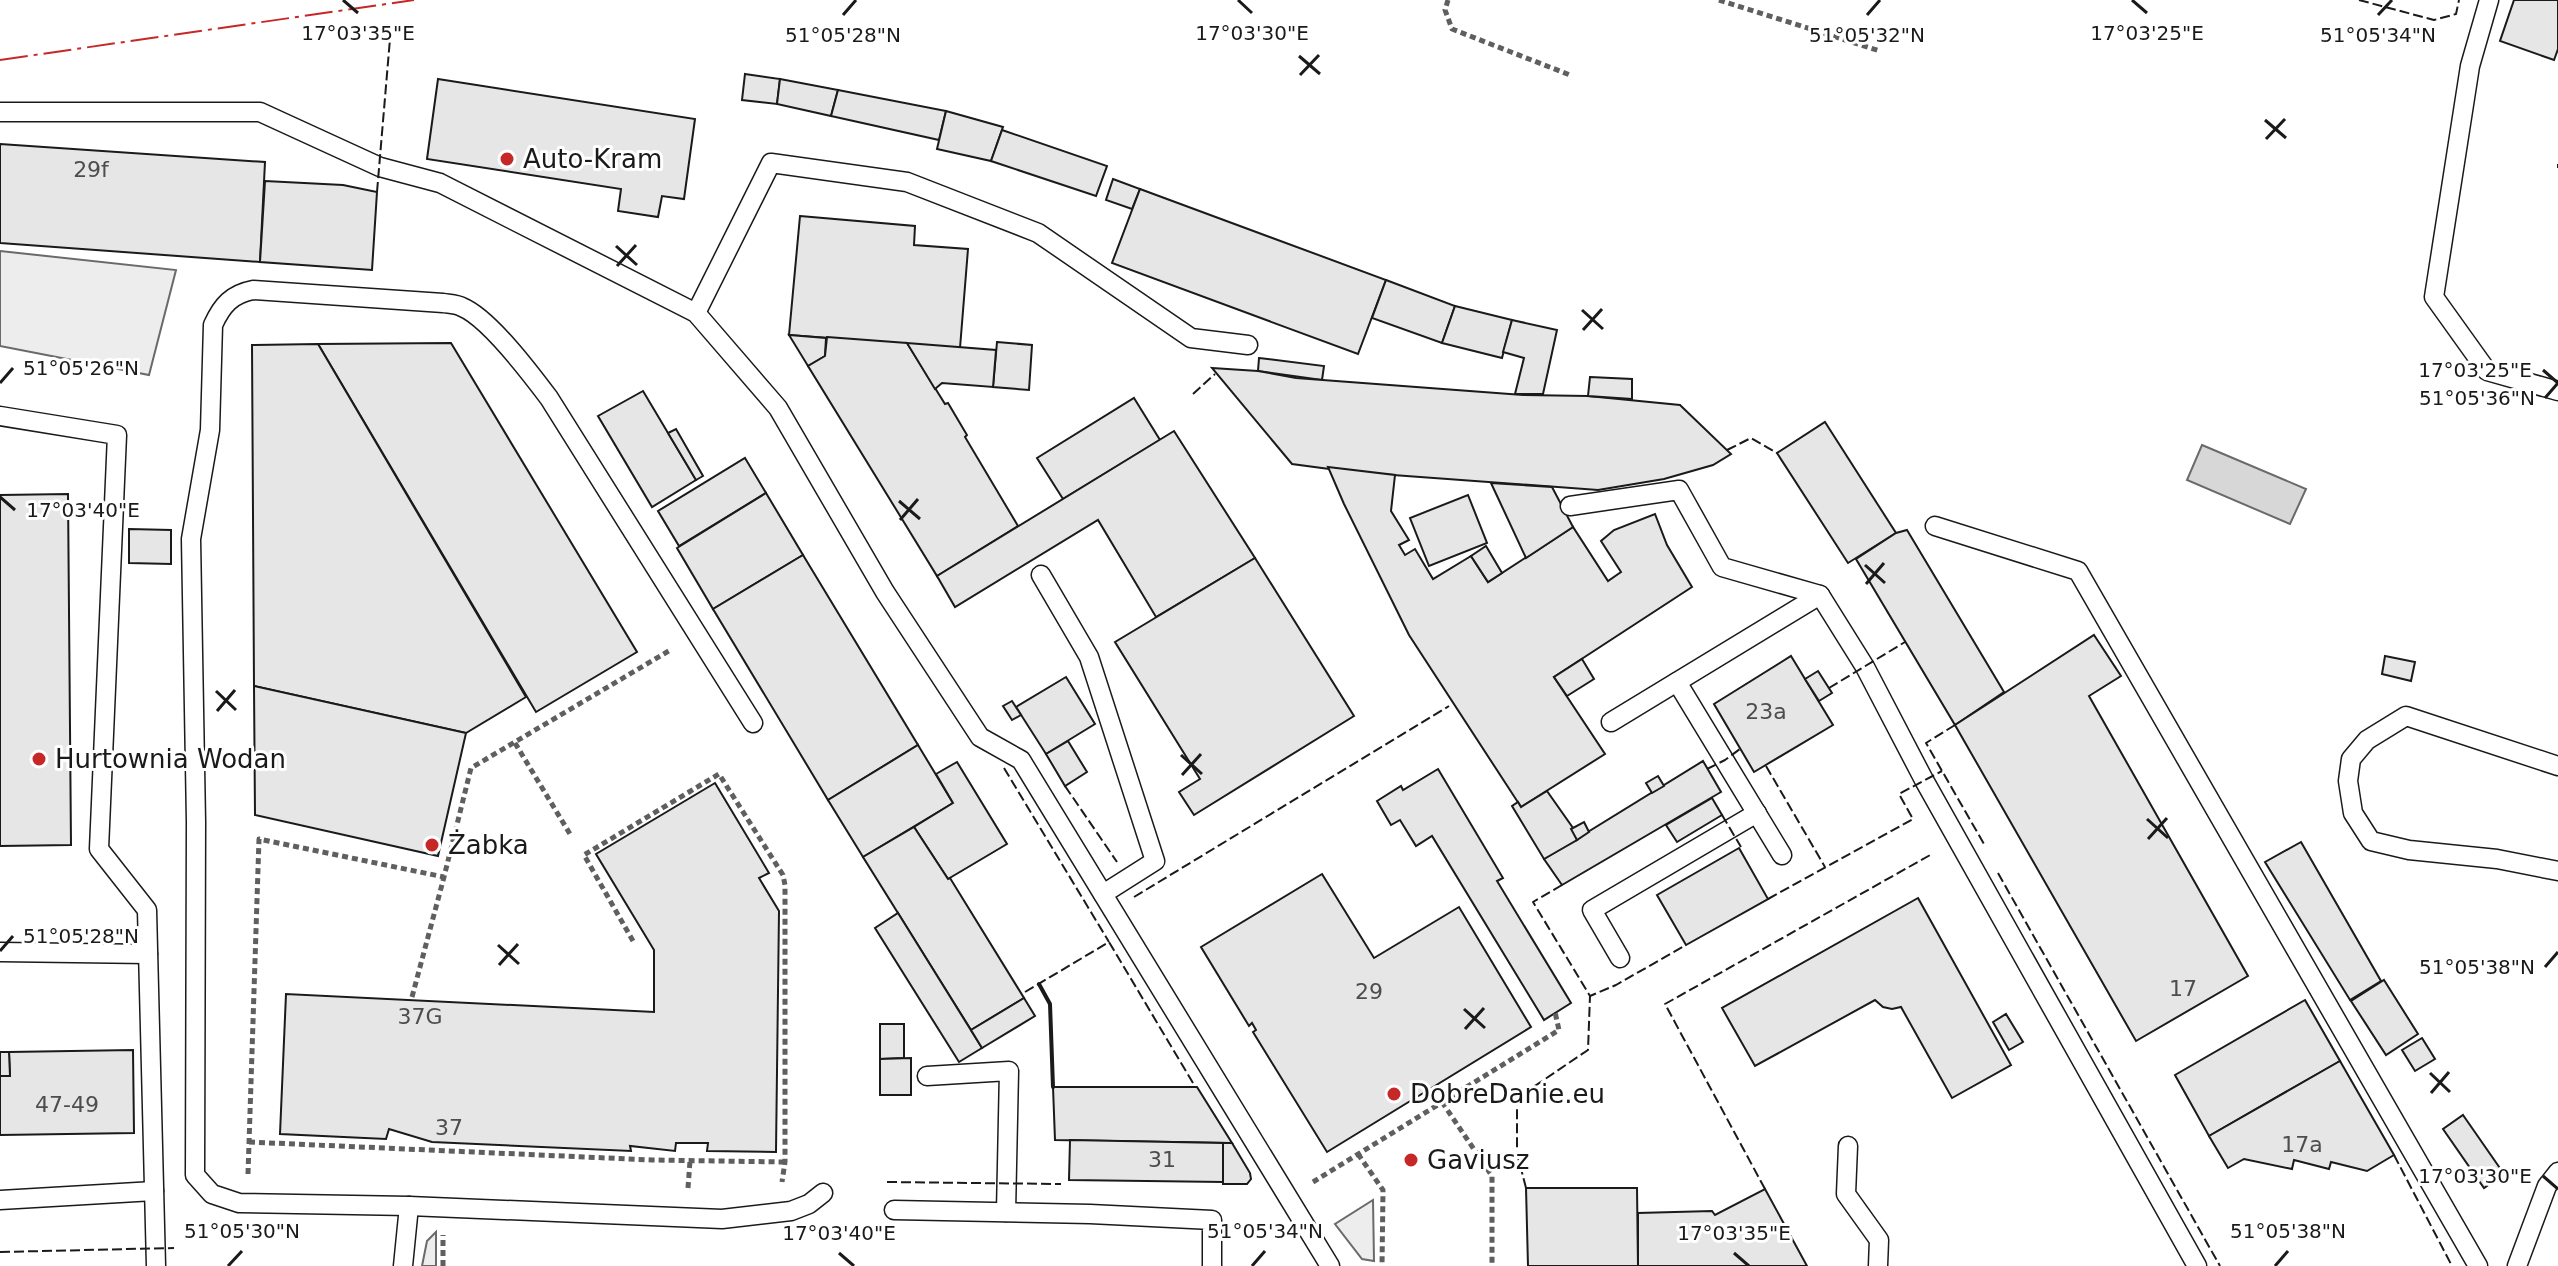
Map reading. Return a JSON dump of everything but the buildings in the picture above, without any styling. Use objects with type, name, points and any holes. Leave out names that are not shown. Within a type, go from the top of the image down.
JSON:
[{"type":"lane","points":[[2489,0],[2470,66],[2434,297],[2487,371],[2558,391]]},
{"type":"lane","points":[[0,112],[260,112],[380,167],[440,183],[696,313],[778,408],[885,592],[980,737],[1021,760],[1330,1266]]},
{"type":"lane","points":[[696,313],[771,163],[907,182],[1038,233],[1191,338],[1248,345]]},
{"type":"lane","points":[[753,723],[549,398],[512,351],[477,316],[462,306],[443,303],[253,290],[231,297],[219,311],[213,325],[210,430],[191,539],[196,822],[195,1175],[212,1194],[239,1203],[409,1206],[722,1219],[791,1211],[809,1204],[823,1193]]},
{"type":"lane","points":[[0,416],[117,435],[99,849],[147,910],[156,1266]]},
{"type":"lane","points":[[1570,506],[1679,490],[1722,567],[1820,595],[1865,667],[2197,1266]]},
{"type":"lane","points":[[1935,526],[2078,571],[2478,1266]]},
{"type":"lane","points":[[1041,575],[1089,657],[1155,861],[1103,894]]},
{"type":"lane","points":[[1611,722],[1820,595]]},
{"type":"lane","points":[[1677,682],[1782,855]]},
{"type":"lane","points":[[2558,766],[2406,716],[2367,740],[2351,759],[2348,781],[2353,813],[2371,841],[2409,850],[2497,859],[2558,871]]},
{"type":"lane","points":[[1620,958],[1592,910],[1757,813]]},
{"type":"lane","points":[[0,952],[148,954]]},
{"type":"lane","points":[[927,1076],[1009,1071],[1006,1212]]},
{"type":"lane","points":[[1848,1146],[1846,1194],[1879,1240],[1878,1266]]},
{"type":"lane","points":[[2517,1266],[2547,1186],[2558,1172]]},
{"type":"lane","points":[[0,1200],[154,1191]]},
{"type":"lane","points":[[403,1266],[409,1206]]},
{"type":"lane","points":[[894,1210],[1212,1220],[1212,1266]]},
{"type":"path","points":[[1448,0],[1445,10],[1452,29],[1570,75]]},
{"type":"path","points":[[1719,0],[1880,51]]},
{"type":"path","points":[[412,997],[471,768],[697,635]]},
{"type":"path","points":[[515,743],[570,834]]},
{"type":"path","points":[[633,941],[584,855],[719,774],[783,875],[785,885],[785,1162],[781,1190]]},
{"type":"path","points":[[248,1177],[259,839],[444,877]]},
{"type":"path","points":[[1288,1197],[1559,1030],[1555,1012]]},
{"type":"path","points":[[1442,1102],[1492,1176],[1492,1266]]},
{"type":"path","points":[[249,1142],[690,1161],[785,1162]]},
{"type":"path","points":[[1358,1154],[1383,1190],[1382,1266]]},
{"type":"path","points":[[688,1192],[690,1161]]},
{"type":"shaded area","points":[[0,251],[176,270],[149,375],[0,346]]},
{"type":"shaded area","points":[[2202,445],[2306,489],[2290,524],[2187,480]]},
{"type":"shaded area","points":[[1373,1200],[1374,1261],[1362,1259],[1335,1224]]},
{"type":"shaded area","points":[[436,1232],[436,1266],[422,1266],[427,1241]]},
{"type":"fence","points":[[2359,0],[2434,20],[2456,14],[2459,0]]},
{"type":"fence","points":[[377,192],[391,27]]},
{"type":"fence","points":[[1193,394],[1215,374]]},
{"type":"fence","points":[[1727,450],[1751,438],[1777,453]]},
{"type":"fence","points":[[1829,688],[1905,642]]},
{"type":"fence","points":[[1134,897],[1449,706]]},
{"type":"fence","points":[[1955,725],[1926,743],[1984,844]]},
{"type":"fence","points":[[1707,769],[1740,749]]},
{"type":"fence","points":[[1766,766],[1825,867]]},
{"type":"fence","points":[[1004,768],[1109,942]]},
{"type":"fence","points":[[1768,899],[1913,819],[1899,794],[1942,771]]},
{"type":"fence","points":[[1065,786],[1117,862]]},
{"type":"fence","points":[[1722,815],[1741,847]]},
{"type":"fence","points":[[1765,1189],[1665,1004],[1932,854]]},
{"type":"fence","points":[[1998,873],[2220,1266]]},
{"type":"fence","points":[[1562,885],[1533,902],[1590,996],[1616,985],[1686,945]]},
{"type":"fence","points":[[1025,992],[1109,942],[1193,1083]]},
{"type":"fence","points":[[1526,1188],[1517,1153],[1517,1098],[1588,1050],[1590,996]]},
{"type":"fence","points":[[2394,1155],[2452,1266]]},
{"type":"fence","points":[[887,1182],[1061,1184]]},
{"type":"fence","points":[[0,1252],[174,1248]]},
{"type":"wall","points":[[1039,984],[1050,1004],[1053,1087]]},
{"type":"power","points":[[0,60],[414,0]]},
{"type":"place","name":"Auto-Kram","points":[[507,159]]},
{"type":"place","name":"Hurtownia Wodan","points":[[39,759]]},
{"type":"place","name":"Żabka","points":[[432,845]]},
{"type":"place","name":"DobreDanie.eu","points":[[1394,1094]]},
{"type":"place","name":"Gaviusz","points":[[1411,1160]]}]
